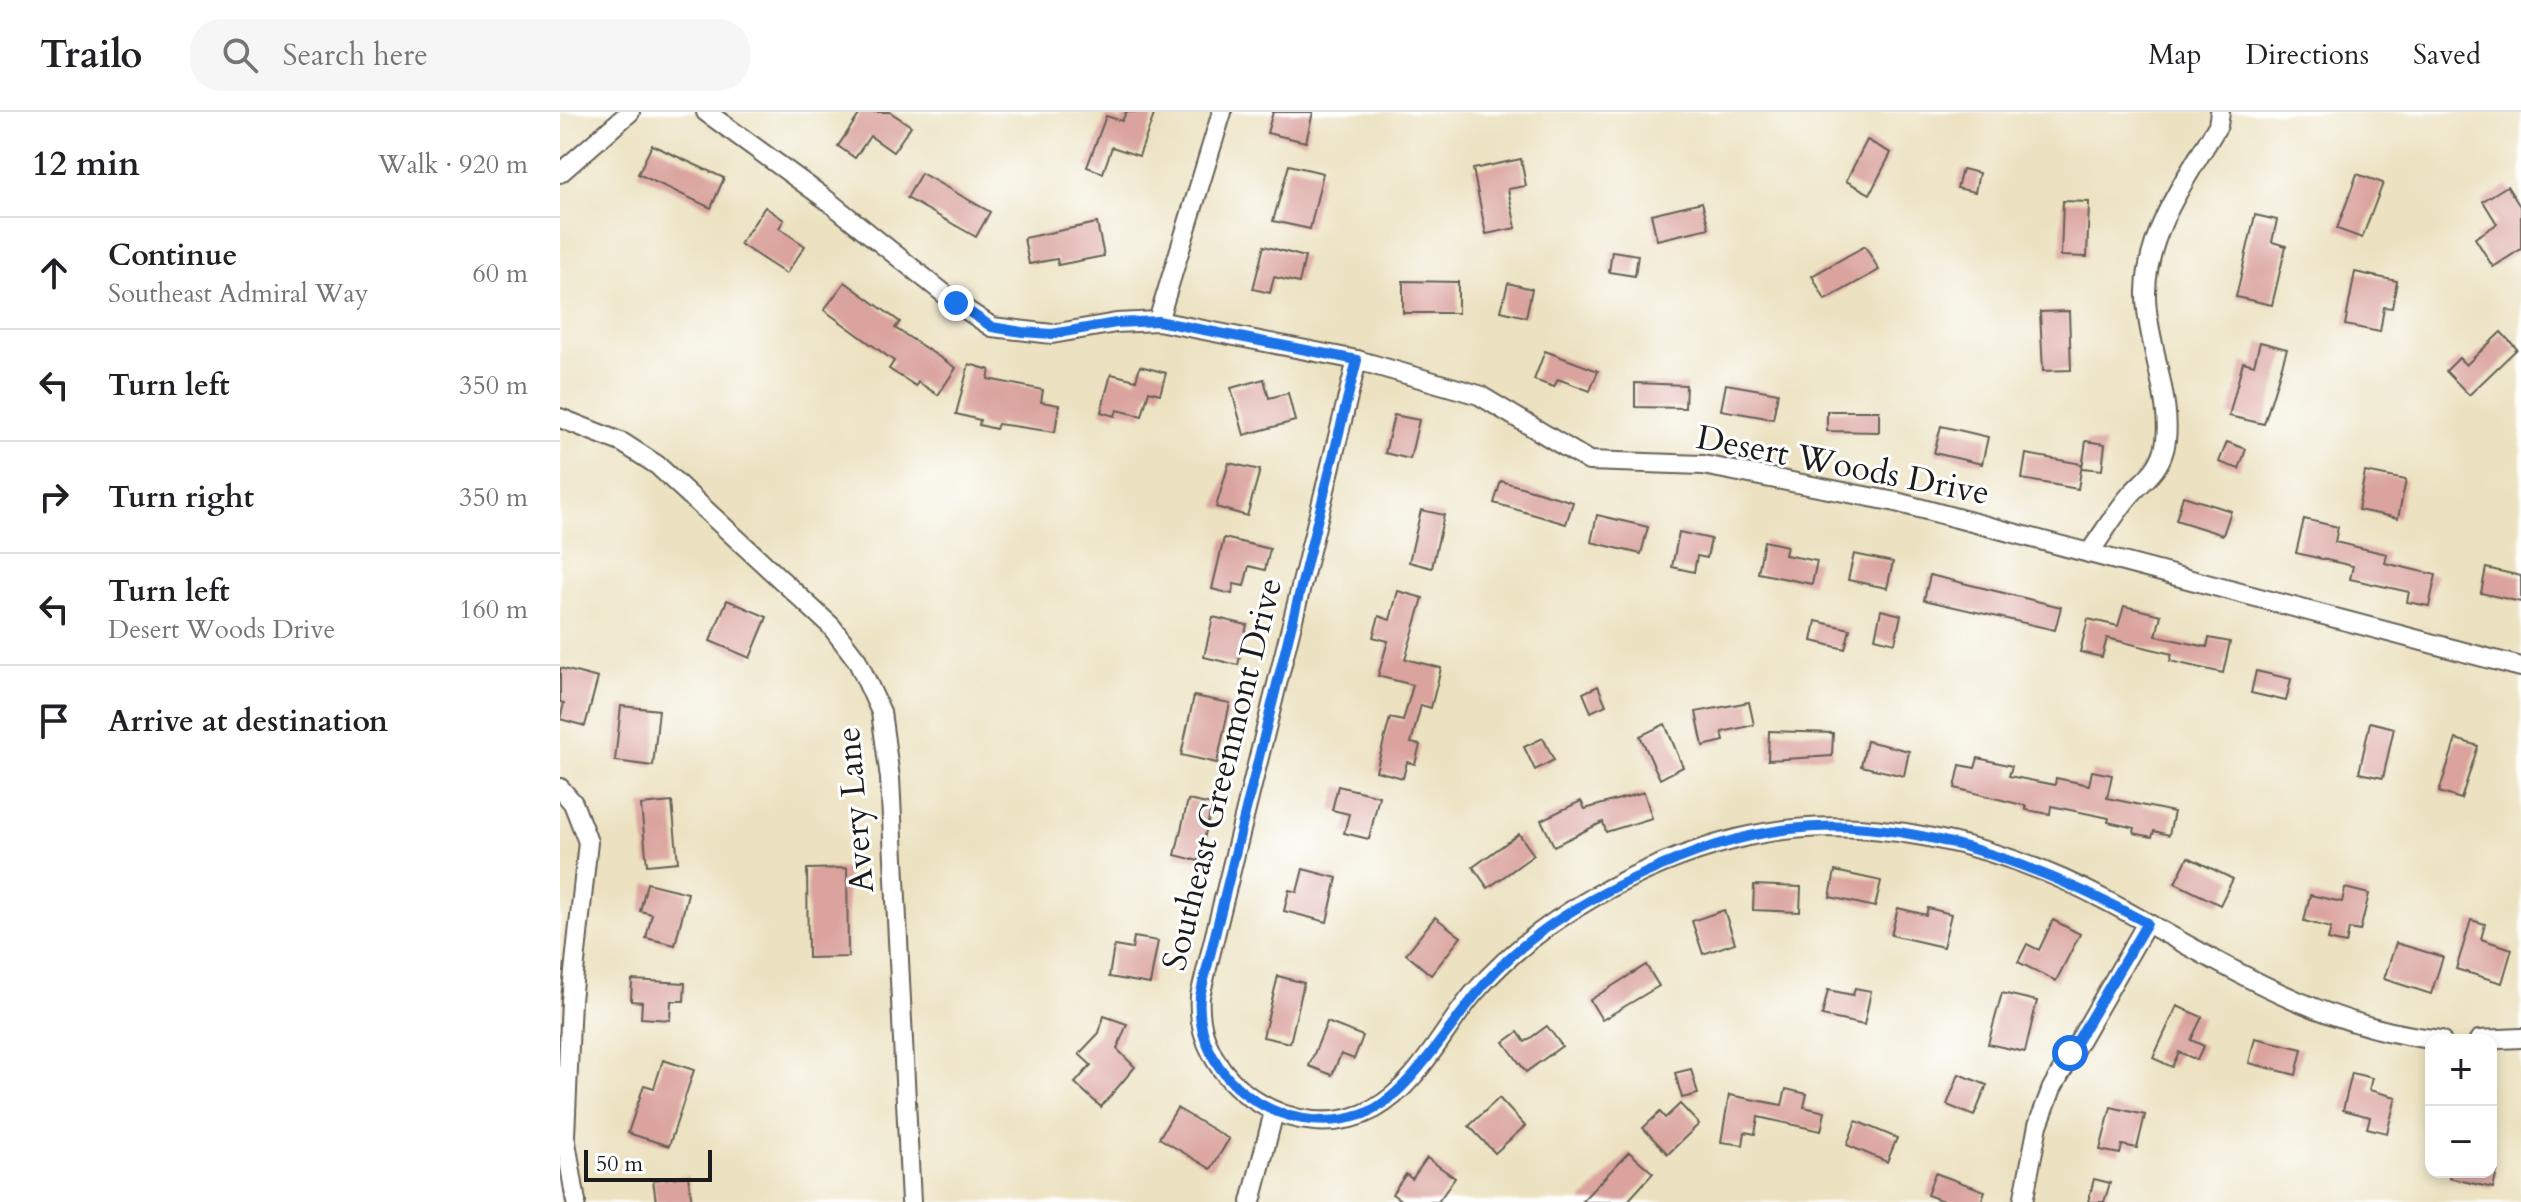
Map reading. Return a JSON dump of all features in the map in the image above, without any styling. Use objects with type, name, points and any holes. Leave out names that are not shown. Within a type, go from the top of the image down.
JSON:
[{"type":"street","points":[[560,173],[630,112]]},
{"type":"street","name":"Desert Woods Drive","points":[[706,112],[823,197],[956,303],[992,327],[1052,334],[1116,323],[1158,321],[1357,360],[1479,395],[1589,461],[1703,465],[1896,502],[2521,667]]},
{"type":"street","points":[[1158,321],[1222,112]]},
{"type":"street","points":[[2089,553],[2132,493],[2153,475],[2164,450],[2167,426],[2146,293],[2151,254],[2169,210],[2218,125],[2220,112]]},
{"type":"street","name":"Southeast Greenmont Drive","points":[[1357,360],[1200,996],[1200,1023],[1213,1059],[1241,1091],[1274,1112],[1331,1121],[1374,1109],[1404,1084],[1482,985],[1544,929],[1620,885],[1735,839],[1790,829],[1844,827],[1946,843],[2047,873],[2262,986],[2329,1016],[2397,1036],[2425,1039]]},
{"type":"street","name":"Avery Lane","points":[[560,418],[623,443],[657,465],[831,626],[857,660],[881,712],[890,778],[911,1202]]},
{"type":"street","points":[[560,788],[573,803],[588,842],[571,1000],[565,1136],[576,1202]]},
{"type":"street","points":[[2023,1202],[2038,1125],[2052,1088],[2147,923]]},
{"type":"street","points":[[2497,1039],[2521,1038]]},
{"type":"street","points":[[1251,1202],[1274,1112]]},
{"type":"building","points":[[861,112],[890,112],[911,126],[893,152],[870,136],[855,158],[838,146]]},
{"type":"building","points":[[1126,112],[1155,112],[1139,156],[1112,147],[1103,173],[1087,167],[1106,116],[1122,121]]},
{"type":"building","points":[[1273,112],[1313,112],[1306,142],[1267,133]]},
{"type":"building","points":[[1867,140],[1891,153],[1870,194],[1846,181]]},
{"type":"building","points":[[652,145],[724,178],[711,208],[638,174]]},
{"type":"building","points":[[1521,159],[1526,186],[1508,189],[1516,228],[1486,234],[1473,169]]},
{"type":"building","points":[[1289,165],[1323,173],[1310,229],[1273,221]]},
{"type":"building","points":[[1962,169],[1979,173],[1975,192],[1957,188]]},
{"type":"building","points":[[921,173],[990,212],[976,237],[907,198]]},
{"type":"building","points":[[2357,174],[2383,183],[2362,238],[2337,229]]},
{"type":"building","points":[[2507,186],[2521,208],[2521,249],[2493,267],[2475,238],[2497,224],[2483,201]]},
{"type":"building","points":[[2063,201],[2089,202],[2087,257],[2061,256]]},
{"type":"building","points":[[1702,202],[1709,228],[1657,240],[1651,214]]},
{"type":"building","points":[[765,207],[784,220],[779,228],[805,246],[786,274],[740,244]]},
{"type":"building","points":[[2255,215],[2277,220],[2272,242],[2286,246],[2272,305],[2236,297]]},
{"type":"building","points":[[1097,223],[1104,256],[1058,265],[1057,259],[1029,264],[1024,238]]},
{"type":"building","points":[[1264,246],[1305,257],[1299,283],[1274,277],[1270,293],[1253,289]]},
{"type":"building","points":[[1865,246],[1879,270],[1825,300],[1812,276]]},
{"type":"building","points":[[1612,251],[1638,255],[1635,276],[1609,272]]},
{"type":"building","points":[[2355,272],[2397,281],[2392,308],[2384,307],[2380,332],[2345,325]]},
{"type":"building","points":[[1403,281],[1458,282],[1458,313],[1403,313]]},
{"type":"building","points":[[845,282],[900,322],[895,328],[956,368],[938,395],[889,369],[894,361],[824,310]]},
{"type":"building","points":[[1508,283],[1532,289],[1526,317],[1501,311]]},
{"type":"building","points":[[2069,311],[2071,370],[2043,371],[2040,312]]},
{"type":"building","points":[[2501,332],[2517,349],[2469,395],[2446,371],[2459,358],[2466,365]]},
{"type":"building","points":[[2260,342],[2287,349],[2264,424],[2229,416],[2243,362],[2254,365]]},
{"type":"building","points":[[1545,351],[1598,371],[1590,391],[1558,379],[1554,387],[1534,380]]},
{"type":"building","points":[[969,364],[990,370],[988,379],[1043,390],[1041,402],[1059,405],[1055,432],[998,424],[996,429],[979,425],[980,420],[956,414]]},
{"type":"building","points":[[1140,366],[1166,373],[1160,394],[1149,391],[1142,416],[1117,410],[1115,416],[1101,412],[1111,374],[1136,380]]},
{"type":"building","points":[[1264,379],[1269,398],[1288,393],[1295,421],[1244,435],[1231,388]]},
{"type":"building","points":[[1635,383],[1686,385],[1685,408],[1635,407]]},
{"type":"building","points":[[1726,384],[1778,393],[1773,419],[1721,410]]},
{"type":"building","points":[[1827,411],[1879,411],[1879,432],[1827,431]]},
{"type":"building","points":[[1394,415],[1419,420],[1410,459],[1385,453]]},
{"type":"building","points":[[1941,426],[1988,437],[1982,464],[1934,453]]},
{"type":"building","points":[[2086,441],[2105,444],[2102,470],[2082,468]]},
{"type":"building","points":[[2227,442],[2246,449],[2239,469],[2219,462]]},
{"type":"building","points":[[2026,454],[2082,464],[2078,489],[2022,479]]},
{"type":"building","points":[[1229,463],[1260,470],[1247,516],[1216,507]]},
{"type":"building","points":[[2365,472],[2406,480],[2398,518],[2358,510]]},
{"type":"building","points":[[1501,481],[1573,502],[1566,524],[1494,503]]},
{"type":"building","points":[[2183,496],[2231,511],[2223,535],[2176,520]]},
{"type":"building","points":[[1421,510],[1444,515],[1432,568],[1409,562]]},
{"type":"building","points":[[1597,515],[1648,527],[1641,554],[1591,542]]},
{"type":"building","points":[[2304,519],[2338,527],[2335,542],[2387,554],[2385,563],[2436,575],[2429,606],[2407,602],[2409,592],[2350,579],[2353,566],[2296,553]]},
{"type":"building","points":[[1679,532],[1711,539],[1707,558],[1697,556],[1694,572],[1672,567]]},
{"type":"building","points":[[1224,538],[1270,549],[1265,570],[1249,566],[1244,586],[1234,584],[1232,594],[1212,589]]},
{"type":"building","points":[[1764,541],[1787,546],[1785,555],[1817,561],[1812,584],[1758,573]]},
{"type":"building","points":[[1854,554],[1893,562],[1887,588],[1848,580]]},
{"type":"building","points":[[2486,568],[2521,576],[2521,602],[2481,593]]},
{"type":"building","points":[[1930,575],[2061,607],[2055,630],[1924,600]]},
{"type":"building","points":[[1398,591],[1423,598],[1405,659],[1441,668],[1431,708],[1421,705],[1411,743],[1420,745],[1415,764],[1407,762],[1403,778],[1376,771],[1390,718],[1403,721],[1413,685],[1378,676],[1388,641],[1373,637],[1379,616],[1390,620]]},
{"type":"building","points":[[727,600],[767,617],[750,658],[710,641]]},
{"type":"building","points":[[2124,606],[2161,615],[2156,636],[2207,647],[2209,638],[2230,642],[2223,673],[2170,661],[2172,654],[2107,638],[2102,657],[2080,652],[2088,619],[2118,626]]},
{"type":"building","points":[[1881,610],[1901,615],[1895,643],[1875,638]]},
{"type":"building","points":[[1213,617],[1247,625],[1238,665],[1204,657]]},
{"type":"building","points":[[1816,621],[1850,629],[1845,649],[1812,641]]},
{"type":"building","points":[[560,668],[598,678],[585,726],[560,719],[564,703],[560,702]]},
{"type":"building","points":[[2256,671],[2291,679],[2286,701],[2251,693]]},
{"type":"building","points":[[1598,686],[1606,705],[1591,712],[1583,693]]},
{"type":"building","points":[[1194,696],[1230,703],[1217,763],[1181,755]]},
{"type":"building","points":[[1749,702],[1754,725],[1722,732],[1724,741],[1703,746],[1696,712]]},
{"type":"building","points":[[621,706],[659,710],[653,766],[615,761]]},
{"type":"building","points":[[2370,722],[2394,728],[2383,778],[2359,773]]},
{"type":"building","points":[[1665,724],[1683,767],[1660,779],[1640,736]]},
{"type":"building","points":[[1769,731],[1833,733],[1832,756],[1768,760]]},
{"type":"building","points":[[1543,738],[1554,760],[1535,770],[1524,747]]},
{"type":"building","points":[[2456,739],[2478,746],[2461,799],[2439,792]]},
{"type":"building","points":[[1867,741],[1909,751],[1904,776],[1861,766]]},
{"type":"building","points":[[1978,758],[2012,766],[2009,776],[2055,785],[2056,778],[2089,785],[2092,771],[2112,775],[2107,798],[2174,812],[2169,835],[2154,831],[2152,837],[2134,833],[2135,828],[2108,822],[2109,818],[2051,806],[2050,814],[2026,810],[2026,806],[1955,788],[1960,765],[1975,768]]},
{"type":"building","points":[[1338,786],[1379,796],[1369,839],[1344,833],[1349,814],[1332,810]]},
{"type":"building","points":[[1644,792],[1652,818],[1606,832],[1603,822],[1554,846],[1541,820],[1581,801],[1585,809]]},
{"type":"building","points":[[1188,800],[1212,805],[1199,861],[1175,855]]},
{"type":"building","points":[[672,802],[678,862],[647,865],[641,805]]},
{"type":"building","points":[[1519,834],[1534,855],[1488,888],[1473,867]]},
{"type":"building","points":[[2188,857],[2233,879],[2220,905],[2175,883]]},
{"type":"building","points":[[847,868],[848,957],[808,958],[807,869]]},
{"type":"building","points":[[1303,869],[1337,878],[1327,922],[1284,911],[1289,890],[1297,892]]},
{"type":"building","points":[[1835,871],[1881,881],[1875,907],[1830,897]]},
{"type":"building","points":[[647,883],[688,893],[675,945],[646,938],[652,914],[640,911]]},
{"type":"building","points":[[1754,885],[1801,887],[1800,912],[1753,910]]},
{"type":"building","points":[[2345,888],[2369,894],[2360,931],[2349,929],[2346,944],[2328,940],[2331,928],[2304,921],[2310,895],[2342,902]]},
{"type":"building","points":[[1898,908],[1926,915],[1928,908],[1951,914],[1943,947],[1891,935]]},
{"type":"building","points":[[1724,910],[1735,943],[1703,954],[1692,921]]},
{"type":"building","points":[[1435,917],[1461,937],[1431,975],[1406,954]]},
{"type":"building","points":[[2053,920],[2080,934],[2056,981],[2018,962],[2027,944],[2039,950]]},
{"type":"building","points":[[2471,920],[2485,924],[2481,939],[2512,949],[2502,983],[2456,969]]},
{"type":"building","points":[[1134,937],[1158,941],[1150,984],[1109,977],[1114,946],[1132,949]]},
{"type":"building","points":[[2396,943],[2443,957],[2431,994],[2384,979]]},
{"type":"building","points":[[1646,965],[1659,986],[1602,1020],[1590,1000]]},
{"type":"building","points":[[1278,976],[1304,983],[1290,1043],[1263,1037]]},
{"type":"building","points":[[632,980],[685,983],[684,1001],[671,1001],[670,1020],[641,1018],[642,1002],[631,1001]]},
{"type":"building","points":[[1855,988],[1871,991],[1864,1025],[1822,1016],[1828,990],[1853,995]]},
{"type":"building","points":[[2002,993],[2037,1001],[2025,1052],[1988,1044]]},
{"type":"building","points":[[2177,1006],[2202,1017],[2191,1040],[2204,1046],[2197,1060],[2179,1052],[2172,1067],[2153,1058]]},
{"type":"building","points":[[1104,1016],[1127,1024],[1117,1049],[1135,1067],[1101,1107],[1075,1083],[1091,1065],[1079,1054],[1099,1033]]},
{"type":"building","points":[[1327,1022],[1363,1036],[1354,1059],[1341,1054],[1332,1075],[1309,1066]]},
{"type":"building","points":[[1547,1026],[1562,1046],[1526,1072],[1504,1042],[1518,1032],[1525,1042]]},
{"type":"building","points":[[2255,1038],[2302,1049],[2296,1075],[2249,1063]]},
{"type":"building","points":[[663,1060],[694,1070],[669,1146],[628,1133],[644,1085],[654,1088]]},
{"type":"building","points":[[1691,1069],[1698,1094],[1682,1098],[1675,1073]]},
{"type":"building","points":[[2352,1073],[2372,1078],[2369,1090],[2396,1097],[2387,1133],[2367,1128],[2370,1117],[2343,1110]]},
{"type":"building","points":[[1959,1074],[1987,1085],[1974,1116],[1947,1105]]},
{"type":"building","points":[[1786,1089],[1807,1094],[1804,1107],[1825,1112],[1821,1131],[1758,1117],[1755,1134],[1745,1132],[1743,1145],[1721,1142],[1729,1095],[1782,1105]]},
{"type":"building","points":[[1499,1098],[1525,1126],[1495,1153],[1469,1126]]},
{"type":"building","points":[[1680,1104],[1699,1124],[1668,1154],[1643,1128],[1660,1112],[1665,1118]]},
{"type":"building","points":[[2111,1107],[2145,1115],[2137,1148],[2122,1145],[2120,1154],[2100,1150]]},
{"type":"building","points":[[1177,1108],[1229,1139],[1211,1169],[1159,1138]]},
{"type":"building","points":[[1856,1121],[1897,1138],[1887,1162],[1847,1145]]},
{"type":"building","points":[[1629,1152],[1653,1173],[1627,1202],[1581,1202]]},
{"type":"building","points":[[1427,1158],[1455,1178],[1438,1202],[1404,1202],[1392,1194],[1406,1174],[1412,1179]]},
{"type":"building","points":[[1935,1173],[1985,1191],[1981,1202],[1946,1202],[1927,1195]]},
{"type":"building","points":[[688,1176],[692,1202],[656,1202],[653,1180]]},
{"type":"building","points":[[2449,1178],[2496,1178],[2493,1188]]},
{"type":"building","points":[[2094,1179],[2110,1183],[2104,1202],[2088,1202]]},
{"type":"route","points":[[956,303],[992,327],[1022,332],[1052,334],[1116,323],[1158,321],[1357,360],[1200,996],[1200,1023],[1213,1059],[1241,1091],[1262,1106],[1287,1116],[1331,1121],[1374,1109],[1404,1084],[1474,993],[1544,929],[1620,885],[1699,851],[1735,839],[1817,827],[1872,829],[1946,843],[2017,863],[2102,898],[2147,923],[2070,1053]]}]
